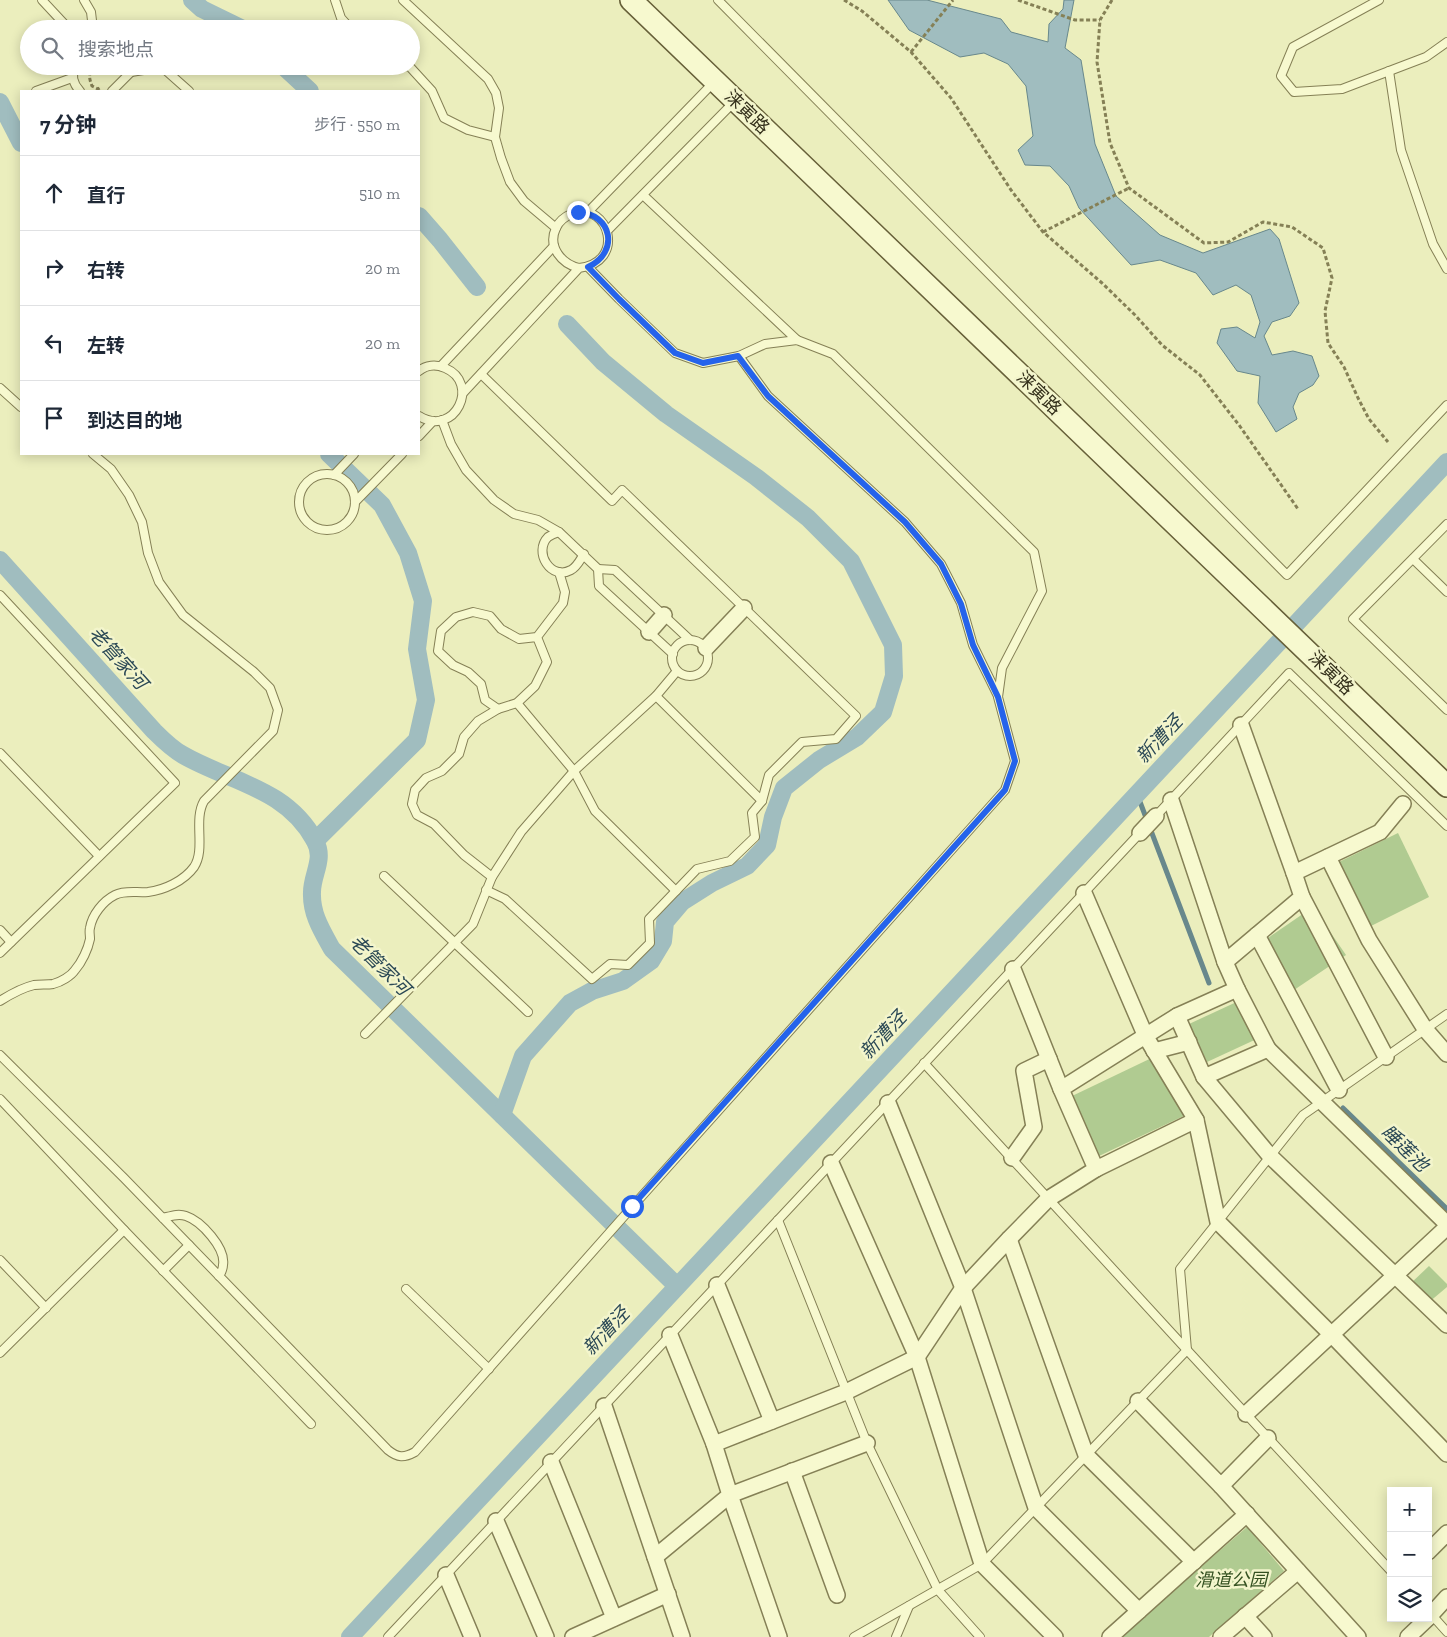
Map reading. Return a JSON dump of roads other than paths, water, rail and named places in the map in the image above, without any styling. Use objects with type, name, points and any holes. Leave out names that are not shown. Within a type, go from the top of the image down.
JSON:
[{"type":"street","name":"涞寅路","points":[[631,0],[1308,650],[1447,786]]},
{"type":"street","points":[[706,648],[744,608]]},
{"type":"street","points":[[649,632],[664,615]]},
{"type":"street","points":[[1241,725],[1302,897],[1386,1057]]},
{"type":"street","points":[[1171,800],[1225,962],[1268,1049],[1447,1226],[1246,1414]]},
{"type":"street","points":[[1294,873],[1380,832],[1403,804]]},
{"type":"street","points":[[1328,857],[1369,940],[1425,1030],[1447,1054]]},
{"type":"street","points":[[1084,893],[1146,1037],[1196,1120],[1218,1222],[1332,1335],[1447,1454]]},
{"type":"street","points":[[1225,962],[1302,897]]},
{"type":"street","points":[[1257,935],[1339,1090]]},
{"type":"street","points":[[1013,969],[1061,1089],[1096,1169]]},
{"type":"street","points":[[1061,1089],[1177,1016],[1237,989]]},
{"type":"street","points":[[1177,1016],[1204,1077],[1270,1156],[1447,1325]]},
{"type":"street","points":[[1154,1051],[1189,1042]]},
{"type":"street","points":[[1204,1077],[1268,1049]]},
{"type":"street","points":[[1012,1158],[1034,1127],[1024,1071],[1049,1058]]},
{"type":"street","points":[[888,1102],[963,1288],[1036,1508],[1139,1611]]},
{"type":"street","points":[[714,1444],[846,1392],[917,1357],[963,1288],[1048,1199],[1096,1169],[1196,1120]]},
{"type":"street","points":[[831,1163],[917,1357],[982,1564],[1056,1637]]},
{"type":"street","points":[[1009,1240],[1086,1455],[1194,1562]]},
{"type":"street","points":[[718,1285],[772,1420]]},
{"type":"street","points":[[670,1336],[714,1444],[779,1637]]},
{"type":"street","points":[[1138,1401],[1221,1486],[1358,1637]]},
{"type":"street","points":[[604,1406],[682,1637]]},
{"type":"street","points":[[1221,1486],[1268,1438]]},
{"type":"street","points":[[655,1557],[730,1495],[866,1443]]},
{"type":"street","points":[[551,1462],[614,1618]]},
{"type":"street","points":[[792,1471],[837,1595]]},
{"type":"street","points":[[1110,1637],[1247,1514]]},
{"type":"street","points":[[496,1521],[546,1637]]},
{"type":"street","points":[[1432,1548],[1447,1532]]},
{"type":"street","points":[[1221,1637],[1298,1571]]},
{"type":"street","points":[[446,1575],[472,1637]]},
{"type":"street","points":[[573,1637],[668,1594]]},
{"type":"street","points":[[1432,1613],[1447,1597]]},
{"type":"street","points":[[1245,1616],[1264,1637]]},
{"type":"street","points":[[1408,1637],[1423,1622]]},
{"type":"lane","points":[[42,0],[61,20]]},
{"type":"lane","points":[[84,0],[91,12]]},
{"type":"lane","points":[[91,0],[92,20]]},
{"type":"lane","points":[[335,0],[343,20]]},
{"type":"lane","points":[[403,0],[488,79],[496,93],[499,108],[495,138],[510,182],[524,201],[556,228]]},
{"type":"lane","points":[[718,0],[1287,575],[1447,405]]},
{"type":"lane","points":[[1379,0],[1293,47],[1281,76],[1294,92],[1342,90],[1426,57],[1447,42]]},
{"type":"lane","points":[[1389,71],[1401,150],[1433,244],[1447,269]]},
{"type":"lane","points":[[73,75],[72,78],[79,90]]},
{"type":"lane","points":[[109,89],[122,75]]},
{"type":"lane","points":[[171,75],[188,90]]},
{"type":"lane","points":[[417,75],[432,91],[444,118],[468,130],[495,138]]},
{"type":"lane","points":[[39,90],[72,78]]},
{"type":"lane","points":[[587,212],[715,81]]},
{"type":"lane","points":[[607,231],[736,101]]},
{"type":"lane","points":[[642,195],[797,340],[833,354],[1034,552],[1042,591],[1002,668],[998,697]]},
{"type":"lane","points":[[578,212],[587,212],[596,216],[603,223],[609,240],[603,257],[588,267],[580,268],[571,266],[563,261],[557,254],[553,237],[561,220],[578,212]]},
{"type":"lane","points":[[441,366],[554,246]]},
{"type":"lane","points":[[588,267],[675,353],[703,363],[738,356],[764,344],[797,340]]},
{"type":"lane","points":[[463,394],[580,268]]},
{"type":"lane","points":[[0,1055],[163,1218],[381,1443],[396,1456],[405,1457],[415,1452],[632,1206],[1005,790],[1015,761],[998,697],[973,645],[961,604],[941,564],[905,522],[768,396],[738,356]]},
{"type":"lane","points":[[420,371],[432,365],[450,370],[457,376],[463,394],[457,410],[450,416],[442,420],[433,421],[420,417]]},
{"type":"lane","points":[[481,374],[612,501],[622,490],[856,716],[836,739],[802,742],[769,775],[762,801],[752,812],[755,837],[730,861],[697,869],[649,919],[650,943],[628,965],[610,964],[592,979],[506,899],[486,890]]},
{"type":"lane","points":[[0,388],[20,403]]},
{"type":"lane","points":[[442,420],[451,444],[466,470],[494,500],[514,514],[538,520],[559,532],[598,569],[599,586],[673,654]]},
{"type":"lane","points":[[420,435],[433,421]]},
{"type":"lane","points":[[0,1001],[22,989],[36,985],[54,984],[75,971],[90,939],[90,927],[94,915],[104,903],[115,895],[126,892],[148,892],[162,889],[174,884],[194,867],[198,855],[200,808],[217,786],[274,731],[278,710],[270,688],[254,672],[183,615],[159,582],[148,552],[142,522],[129,495],[111,469],[94,455]]},
{"type":"lane","points":[[334,475],[353,455]]},
{"type":"lane","points":[[355,502],[401,455]]},
{"type":"lane","points":[[324,474],[334,475],[349,485],[354,493],[353,511],[343,525],[326,530],[317,528],[303,516],[300,508],[302,490],[315,477],[324,474]]},
{"type":"lane","points":[[1447,524],[1353,619],[1447,710]]},
{"type":"lane","points":[[559,532],[548,537],[543,547],[543,558],[549,568],[559,572],[570,571],[578,564],[584,554]]},
{"type":"lane","points":[[1413,559],[1447,592]]},
{"type":"lane","points":[[598,569],[615,570],[690,640],[702,644],[706,648],[707,665],[699,674],[688,676],[677,671],[674,666],[673,654],[679,644],[690,640]]},
{"type":"lane","points":[[498,709],[485,700],[481,684],[468,672],[453,665],[438,651],[441,631],[456,617],[473,612],[490,616],[501,630],[519,639],[537,637],[563,602],[565,592],[559,572]]},
{"type":"lane","points":[[0,595],[175,783],[0,953]]},
{"type":"lane","points":[[492,877],[464,855],[434,824],[417,815],[412,804],[415,790],[426,778],[442,771],[459,754],[464,737],[478,721],[498,709],[516,703],[535,686],[547,662],[537,637]]},
{"type":"lane","points":[[365,1034],[473,924],[492,877],[521,832],[574,771],[656,696],[677,671]]},
{"type":"lane","points":[[388,1637],[1289,673],[1447,826]]},
{"type":"lane","points":[[656,696],[762,801]]},
{"type":"lane","points":[[516,703],[574,771],[595,811],[676,892]]},
{"type":"lane","points":[[0,753],[99,856]]},
{"type":"lane","points":[[384,876],[528,1012]]},
{"type":"lane","points":[[0,930],[11,942]]},
{"type":"lane","points":[[854,1637],[982,1564],[1187,1350],[1180,1269],[1303,1115],[1447,1014]]},
{"type":"lane","points":[[924,1063],[1387,1567]]},
{"type":"lane","points":[[0,1099],[311,1424]]},
{"type":"lane","points":[[163,1218],[175,1214],[187,1216],[204,1228],[221,1249],[224,1264],[219,1276]]},
{"type":"lane","points":[[778,1220],[866,1443],[938,1590],[980,1637]]},
{"type":"lane","points":[[0,1353],[124,1230]]},
{"type":"lane","points":[[163,1271],[189,1246]]},
{"type":"lane","points":[[0,1260],[46,1308]]},
{"type":"lane","points":[[406,1289],[489,1369]]},
{"type":"lane","points":[[896,1637],[909,1606]]},
{"type":"lane","points":[[1432,1619],[1447,1632]]},
{"type":"water","points":[[888,0],[927,0],[1001,19],[1011,32],[1048,42],[1049,24],[1063,9],[1064,0],[1074,0],[1065,48],[1081,60],[1095,144],[1116,196],[1160,235],[1203,253],[1270,229],[1279,239],[1299,303],[1290,316],[1272,322],[1264,336],[1272,355],[1293,351],[1312,356],[1319,376],[1313,385],[1299,393],[1293,407],[1297,419],[1276,432],[1258,403],[1260,376],[1237,371],[1217,343],[1221,329],[1237,327],[1255,338],[1260,322],[1251,295],[1236,285],[1213,295],[1196,273],[1160,260],[1131,265],[1079,208],[1069,186],[1050,166],[1025,165],[1018,150],[1033,136],[1026,86],[1008,64],[984,53],[960,57],[909,30]]},
{"type":"waterway","points":[[192,0],[202,9],[225,20]]},
{"type":"waterway","points":[[293,75],[309,90]]},
{"type":"waterway","points":[[0,102],[20,141]]},
{"type":"waterway","points":[[420,217],[477,287]]},
{"type":"waterway","points":[[502,1115],[523,1056],[570,1003],[592,991],[623,981],[651,961],[663,941],[665,922],[682,902],[712,883],[747,866],[767,845],[773,817],[784,788],[819,760],[857,737],[883,712],[894,676],[893,645],[851,561],[808,518],[756,477],[666,414],[603,362],[567,324]]},
{"type":"waterway","points":[[315,841],[417,740],[426,700],[417,649],[423,601],[408,553],[382,505],[330,455]]},
{"type":"waterway","name":"新漕泾","points":[[350,1637],[1447,462]]},
{"type":"waterway","name":"老管家河","points":[[0,560],[154,731],[168,744],[179,753],[256,788],[289,809],[303,823],[315,841],[319,854],[313,885],[313,908],[332,949],[677,1286]]},
{"type":"waterway","points":[[1137,794],[1209,983]]},
{"type":"waterway","name":"睡莲池","points":[[1343,1108],[1447,1209]]},
{"type":"park label","name":"滑道公园","points":[[1231,1580]]}]
